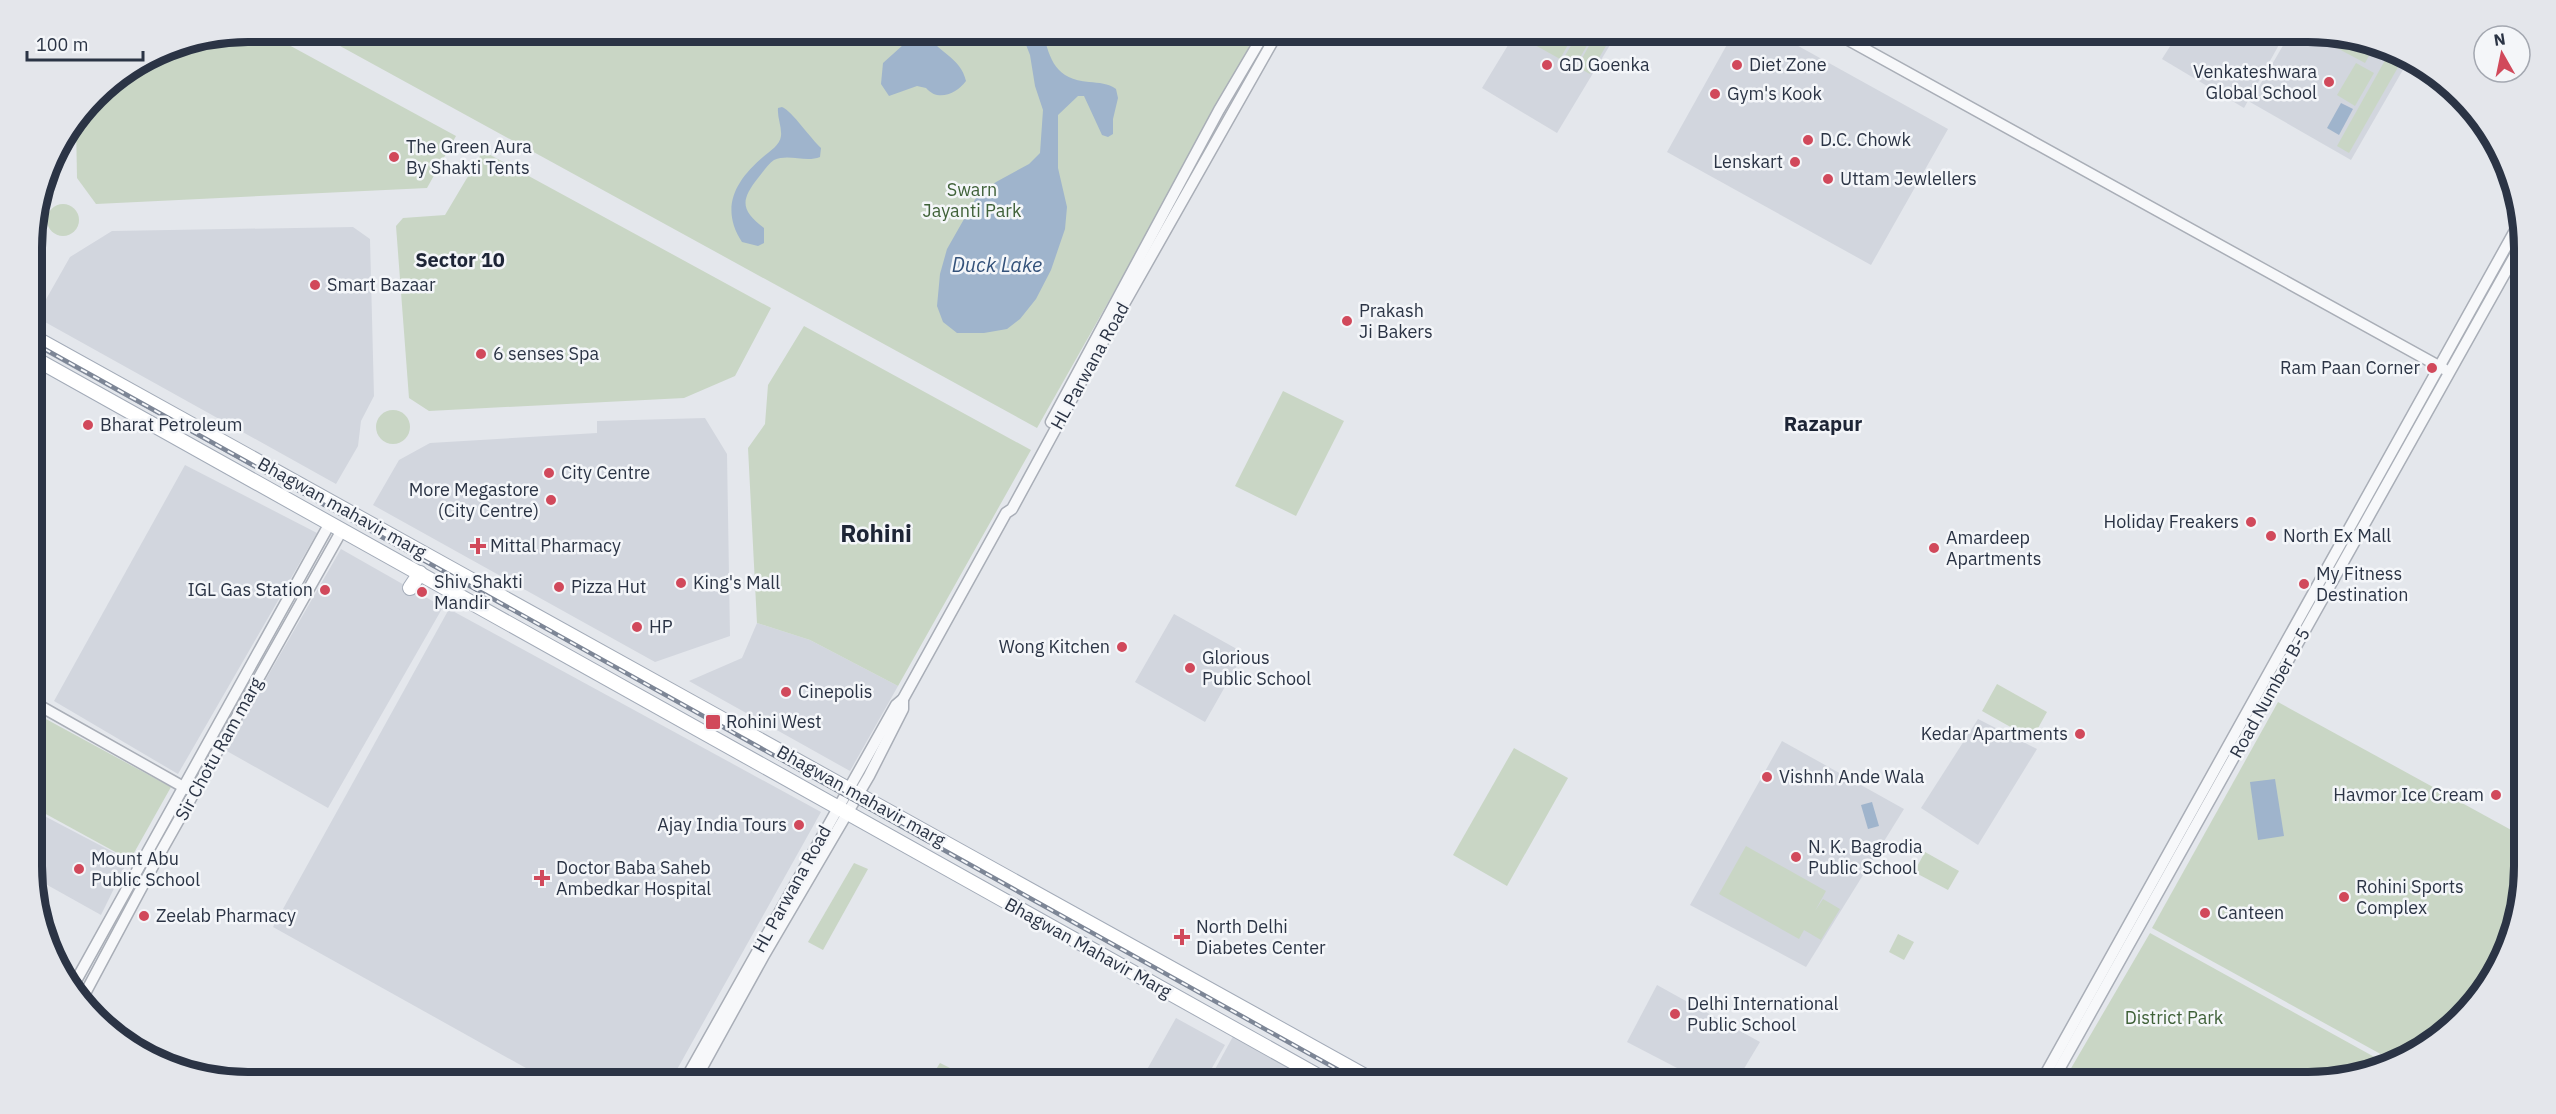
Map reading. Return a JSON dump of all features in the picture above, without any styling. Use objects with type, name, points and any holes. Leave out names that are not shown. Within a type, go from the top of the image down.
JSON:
[{"type":"main road","name":"Bhagwan mahavir marg","points":[[42,341],[1358,1072]]},
{"type":"main road","name":"Bhagwan mahavir marg","points":[[42,363],[843,810]]},
{"type":"main road","points":[[96,393],[104,375]]},
{"type":"main road","points":[[410,588],[420,573]]},
{"type":"main road","name":"Bhagwan Mahavir Marg","points":[[843,810],[1311,1072]]},
{"type":"main road","points":[[958,874],[968,856]]},
{"type":"street","points":[[1006,513],[1006,506],[1039,444],[1219,110],[1259,42]]},
{"type":"street","name":"HL Parwana Road","points":[[700,1072],[853,792],[896,705],[903,699],[1006,513],[1012,509],[1111,327],[1272,42]]},
{"type":"street","points":[[1852,42],[2450,372]]},
{"type":"street","points":[[2047,1072],[2513,234]]},
{"type":"street","name":"Road Number B-5","points":[[2058,1072],[2514,257]]},
{"type":"street","name":"Sir Chotu Ram marg","points":[[77,979],[183,786],[336,526]]},
{"type":"street","name":"Sir Chotu Ram marg","points":[[86,992],[336,526]]},
{"type":"street","points":[[42,707],[194,793]]},
{"type":"street","name":"HL Parwana Road","points":[[690,1072],[843,810]]},
{"type":"shaded area","name":"GD Goenka","points":[[1510,42],[1612,42],[1557,133],[1482,88]]},
{"type":"shaded area","name":"D.C. Chowk","points":[[1728,42],[1791,42],[1948,129],[1871,265],[1667,152]]},
{"type":"shaded area","points":[[2173,42],[2280,42],[2244,108],[2162,59]]},
{"type":"shaded area","name":"Venkateshwara Global School","points":[[2285,42],[2321,42],[2348,46],[2374,53],[2405,67],[2351,160],[2250,102]]},
{"type":"shaded area","points":[[353,227],[370,239],[374,396],[361,421],[358,446],[336,484],[42,320],[42,306],[70,257],[112,231]]},
{"type":"shaded area","points":[[705,418],[727,454],[730,636],[655,662],[373,505],[399,460],[430,443],[597,433],[597,421]]},
{"type":"shaded area","points":[[185,465],[317,533],[178,774],[54,701]]},
{"type":"shaded area","points":[[341,549],[443,607],[328,808],[225,750]]},
{"type":"shaded area","name":"Doctor Baba Saheb Ambedkar Hospital","points":[[449,609],[821,812],[676,1072],[533,1072],[273,927]]},
{"type":"shaded area","name":"Glorious Public School","points":[[1174,614],[1244,653],[1205,722],[1135,682]]},
{"type":"shaded area","points":[[757,623],[810,640],[898,686],[850,771],[689,681],[742,658]]},
{"type":"shaded area","points":[[1978,719],[2037,749],[1978,845],[1921,808]]},
{"type":"shaded area","name":"N. K. Bagrodia Public School","points":[[1782,741],[1904,809],[1806,967],[1690,905]]},
{"type":"shaded area","name":"Mount Abu Public School","points":[[42,815],[128,860],[101,915],[43,883]]},
{"type":"shaded area","name":"Delhi International Public School","points":[[1657,985],[1760,1042],[1742,1072],[1685,1072],[1627,1042]]},
{"type":"shaded area","points":[[1176,1018],[1225,1045],[1210,1072],[1146,1072]]},
{"type":"shaded area","points":[[1236,1031],[1306,1072],[1213,1072]]},
{"type":"green space","points":[[235,42],[283,42],[456,136],[427,188],[96,204],[77,178],[76,135],[102,102],[134,77],[169,58],[195,49]]},
{"type":"green space","name":"Swarn Jayanti Park","points":[[342,42],[1255,42],[1037,428],[340,46]]},
{"type":"green space","points":[[1530,42],[1569,42],[1560,59]]},
{"type":"green space","points":[[1573,42],[1589,42],[1575,66],[1563,59]]},
{"type":"green space","points":[[1591,42],[1607,44],[1590,74],[1577,67]]},
{"type":"green space","points":[[2328,43],[2371,52],[2365,63]]},
{"type":"green space","points":[[2386,58],[2400,64],[2349,153],[2337,146]]},
{"type":"green space","points":[[2356,63],[2374,73],[2355,106],[2337,95]]},
{"type":"green space","points":[[483,151],[771,308],[735,376],[684,398],[429,411],[409,398],[396,226],[403,218],[445,215]]},
{"type":"green space","points":[[63,204],[74,209],[79,220],[74,231],[63,236],[52,231],[47,220],[52,209]]},
{"type":"green space","points":[[804,326],[1031,450],[898,686],[810,640],[757,623],[748,448],[765,424],[768,385]]},
{"type":"green space","points":[[1283,391],[1344,421],[1296,516],[1235,486]]},
{"type":"green space","points":[[393,410],[405,415],[410,427],[405,439],[393,444],[381,439],[376,427],[381,415]]},
{"type":"green space","points":[[1997,684],[2047,712],[2032,739],[1982,711]]},
{"type":"green space","name":"Rohini Sports Complex","points":[[2278,702],[2514,832],[2514,879],[2510,906],[2503,932],[2486,969],[2454,1012],[2411,1044],[2385,1057],[2152,928]]},
{"type":"green space","points":[[42,717],[171,787],[130,860],[42,812]]},
{"type":"green space","points":[[1514,748],[1568,778],[1507,886],[1453,855]]},
{"type":"green space","points":[[1746,846],[1826,891],[1815,911],[1823,899],[1840,909],[1821,940],[1804,930],[1799,939],[1719,894]]},
{"type":"green space","points":[[1925,852],[1959,871],[1948,890],[1914,872]]},
{"type":"green space","points":[[854,863],[868,869],[823,950],[808,942]]},
{"type":"green space","name":"District Park","points":[[2150,933],[2378,1059],[2348,1068],[2321,1072],[2069,1072]]},
{"type":"green space","points":[[1898,934],[1914,942],[1904,960],[1889,952]]},
{"type":"green space","points":[[940,1063],[958,1072],[934,1072]]},
{"type":"water","points":[[903,42],[933,42],[954,60],[966,81],[957,90],[947,95],[936,95],[926,88],[917,86],[889,96],[881,84],[883,63],[903,45]]},
{"type":"water","name":"Duck Lake","points":[[1025,42],[1046,42],[1052,60],[1062,73],[1078,80],[1107,84],[1116,89],[1118,98],[1113,119],[1113,134],[1108,137],[1102,135],[1084,96],[1078,96],[1058,115],[1058,168],[1067,207],[1065,229],[1051,270],[1036,299],[1020,319],[1007,329],[984,333],[957,333],[943,322],[937,306],[940,274],[947,249],[976,198],[996,182],[1029,164],[1040,153],[1043,110],[1035,86],[1030,55]]},
{"type":"water","points":[[2341,103],[2353,109],[2339,135],[2327,128]]},
{"type":"water","points":[[782,107],[821,148],[820,157],[809,159],[785,157],[774,160],[752,186],[746,199],[746,205],[751,216],[764,228],[764,243],[758,246],[742,242],[735,230],[732,206],[738,185],[753,166],[779,142],[781,133],[778,108]]},
{"type":"water","points":[[2275,779],[2284,836],[2258,840],[2250,782]]},
{"type":"water","points":[[1872,802],[1879,826],[1868,829],[1861,805]]},
{"type":"railway","points":[[42,348],[1342,1072]]},
{"type":"place","name":"GD Goenka","points":[[1547,65]]},
{"type":"place","name":"Diet Zone","points":[[1737,65]]},
{"type":"place","name":"Venkateshwara Global School","points":[[2329,82]]},
{"type":"place","name":"Gym's Kook","points":[[1715,94]]},
{"type":"place","name":"D.C. Chowk","points":[[1808,140]]},
{"type":"place","name":"The Green Aura By Shakti Tents","points":[[394,157]]},
{"type":"place","name":"Lenskart","points":[[1795,162]]},
{"type":"place","name":"Uttam Jewlellers","points":[[1828,179]]},
{"type":"place","name":"Smart Bazaar","points":[[315,285]]},
{"type":"place","name":"Prakash Ji Bakers","points":[[1347,321]]},
{"type":"place","name":"6 senses Spa","points":[[481,354]]},
{"type":"place","name":"Ram Paan Corner","points":[[2432,368]]},
{"type":"place","name":"Bharat Petroleum","points":[[88,425]]},
{"type":"place","name":"City Centre","points":[[549,473]]},
{"type":"place","name":"More Megastore (City Centre)","points":[[551,500]]},
{"type":"place","name":"Holiday Freakers","points":[[2251,522]]},
{"type":"place","name":"North Ex Mall","points":[[2271,536]]},
{"type":"place","name":"Mittal Pharmacy","points":[[478,546]]},
{"type":"place","name":"Amardeep Apartments","points":[[1934,548]]},
{"type":"place","name":"King's Mall","points":[[681,583]]},
{"type":"place","name":"My Fitness Destination","points":[[2304,584]]},
{"type":"place","name":"Pizza Hut","points":[[559,587]]},
{"type":"place","name":"IGL Gas Station","points":[[325,590]]},
{"type":"place","name":"Shiv Shakti Mandir","points":[[422,592]]},
{"type":"place","name":"HP","points":[[637,627]]},
{"type":"place","name":"Wong Kitchen","points":[[1122,647]]},
{"type":"place","name":"Glorious Public School","points":[[1190,668]]},
{"type":"place","name":"Cinepolis","points":[[786,692]]},
{"type":"place","name":"Rohini West","points":[[713,722]]},
{"type":"place","name":"Kedar Apartments","points":[[2080,734]]},
{"type":"place","name":"Vishnh Ande Wala","points":[[1767,777]]},
{"type":"place","name":"Havmor Ice Cream","points":[[2496,795]]},
{"type":"place","name":"Ajay India Tours","points":[[799,825]]},
{"type":"place","name":"N. K. Bagrodia Public School","points":[[1796,857]]},
{"type":"place","name":"Mount Abu Public School","points":[[79,869]]},
{"type":"place","name":"Doctor Baba Saheb Ambedkar Hospital","points":[[542,878]]},
{"type":"place","name":"Rohini Sports Complex","points":[[2344,897]]},
{"type":"place","name":"Canteen","points":[[2205,913]]},
{"type":"place","name":"Zeelab Pharmacy","points":[[144,916]]},
{"type":"place","name":"North Delhi Diabetes Center","points":[[1182,937]]},
{"type":"place","name":"Delhi International Public School","points":[[1675,1014]]},
{"type":"district","name":"Sector 10","points":[[460,260]]},
{"type":"district","name":"Razapur","points":[[1823,424]]},
{"type":"district","name":"Rohini","points":[[876,534]]}]
